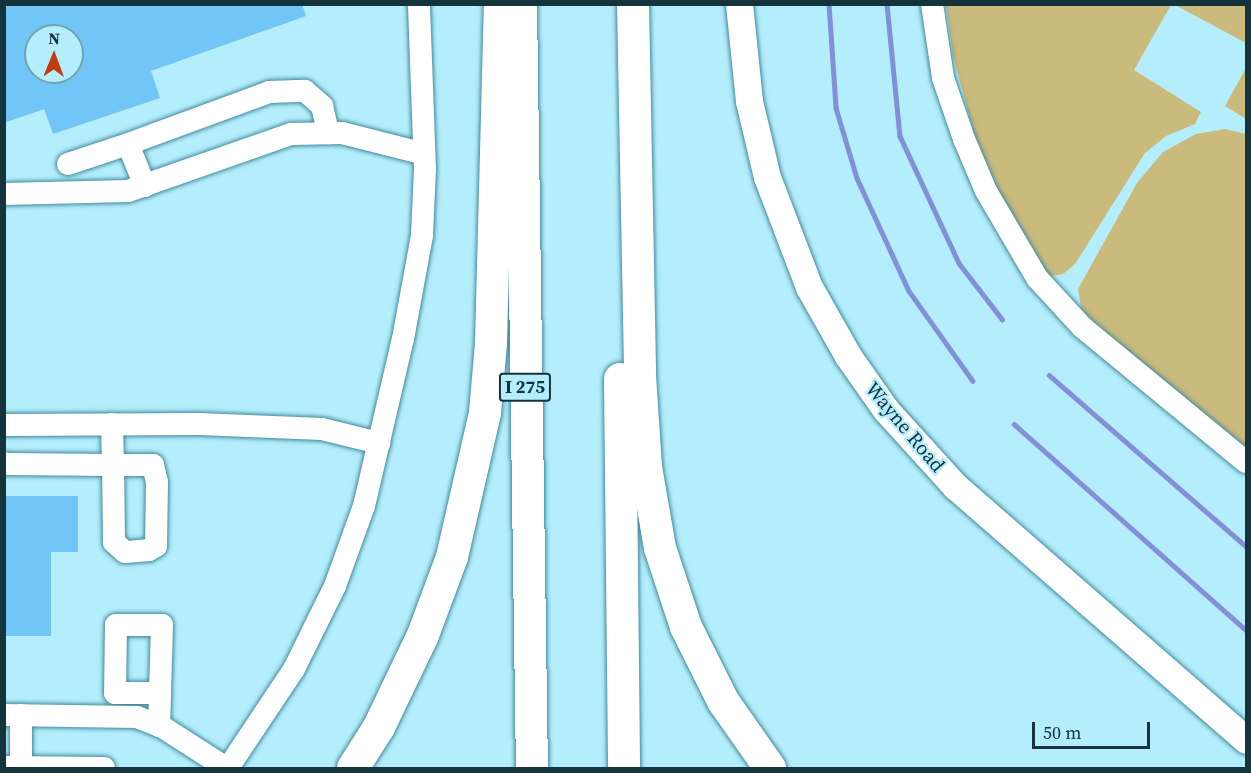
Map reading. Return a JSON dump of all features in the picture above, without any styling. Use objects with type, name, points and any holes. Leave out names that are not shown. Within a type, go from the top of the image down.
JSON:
[{"type":"highway","points":[[353,768],[379,727],[423,635],[452,557],[480,436],[491,343],[500,4]]},
{"type":"highway","name":"I 275","points":[[521,4],[532,768]]},
{"type":"highway","points":[[616,4],[624,768]]},
{"type":"highway","points":[[633,4],[640,376],[646,467],[660,548],[686,627],[723,701],[770,768]]},
{"type":"main road","name":"Wayne Road","points":[[739,4],[749,101],[766,177],[805,278],[848,356],[886,410],[955,486],[1246,740]]},
{"type":"lane","points":[[104,768],[15,767],[13,715],[137,717],[159,726],[227,768],[294,669],[335,586],[364,506],[422,235],[425,170],[421,153],[419,4]]},
{"type":"lane","points":[[932,4],[943,78],[964,139],[986,191],[1037,278],[1082,327],[1246,462]]},
{"type":"lane","points":[[68,164],[269,92],[305,91],[322,106],[327,133]]},
{"type":"lane","points":[[4,194],[128,191],[291,134],[327,133],[421,153]]},
{"type":"lane","points":[[128,144],[145,186]]},
{"type":"lane","points":[[4,425],[112,424],[322,429],[379,443]]},
{"type":"lane","points":[[4,463],[113,465],[112,424]]},
{"type":"lane","points":[[159,726],[160,693]]},
{"type":"shaded area","points":[[946,5],[1171,5],[1134,70],[1201,112],[1195,124],[1166,136],[1145,153],[1075,264],[1063,274],[1050,276],[1010,217],[976,141],[953,56]]},
{"type":"shaded area","points":[[1175,5],[1246,5],[1246,43]]},
{"type":"shaded area","points":[[1246,68],[1246,119],[1225,106]]},
{"type":"shaded area","points":[[1225,129],[1246,134],[1246,454],[1082,312],[1078,289],[1137,183],[1163,152],[1196,134]]},
{"type":"building","points":[[4,4],[302,4],[306,16],[151,71],[160,98],[53,134],[44,109],[4,123]]},
{"type":"building","points":[[4,496],[78,496],[78,552],[51,552],[51,636],[4,636]]},
{"type":"waterway","points":[[829,4],[836,108],[857,178],[909,291],[973,381]]},
{"type":"waterway","points":[[887,4],[900,136],[959,263],[1002,319]]},
{"type":"waterway","points":[[1049,375],[1246,546]]},
{"type":"waterway","points":[[1014,424],[1246,630]]}]
